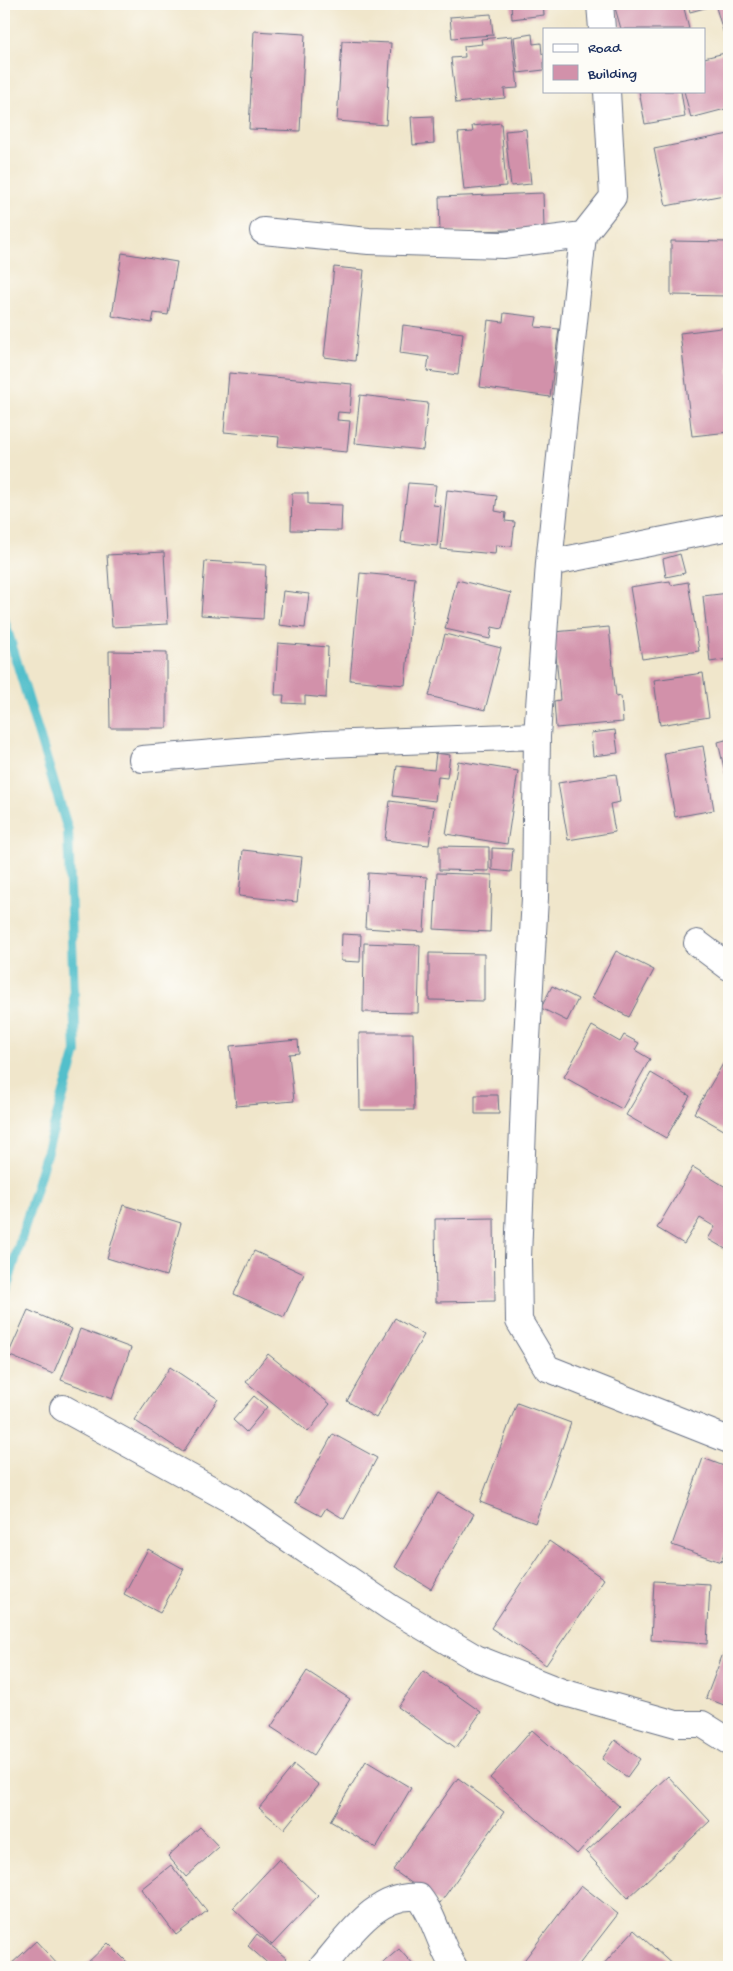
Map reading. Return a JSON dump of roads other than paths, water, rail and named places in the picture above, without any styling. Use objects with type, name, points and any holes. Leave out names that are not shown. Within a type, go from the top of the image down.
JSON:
[{"type":"street","points":[[600,4],[602,28]]},
{"type":"street","points":[[607,92],[613,197],[583,235],[549,563],[537,736],[535,898],[525,1074],[518,1258],[519,1321],[547,1368],[729,1440]]},
{"type":"street","points":[[263,230],[369,241],[503,245],[583,235]]},
{"type":"street","points":[[549,563],[729,527]]},
{"type":"street","points":[[142,759],[325,744],[537,736]]},
{"type":"street","points":[[697,943],[729,967]]},
{"type":"street","points":[[63,1408],[233,1501],[391,1608],[476,1658],[562,1692],[676,1724],[702,1724],[729,1741]]},
{"type":"street","points":[[322,1967],[371,1912],[404,1895],[419,1897],[429,1910],[445,1954],[454,1967]]},
{"type":"waterway","points":[[4,620],[68,830],[76,1052],[4,1297]]}]
